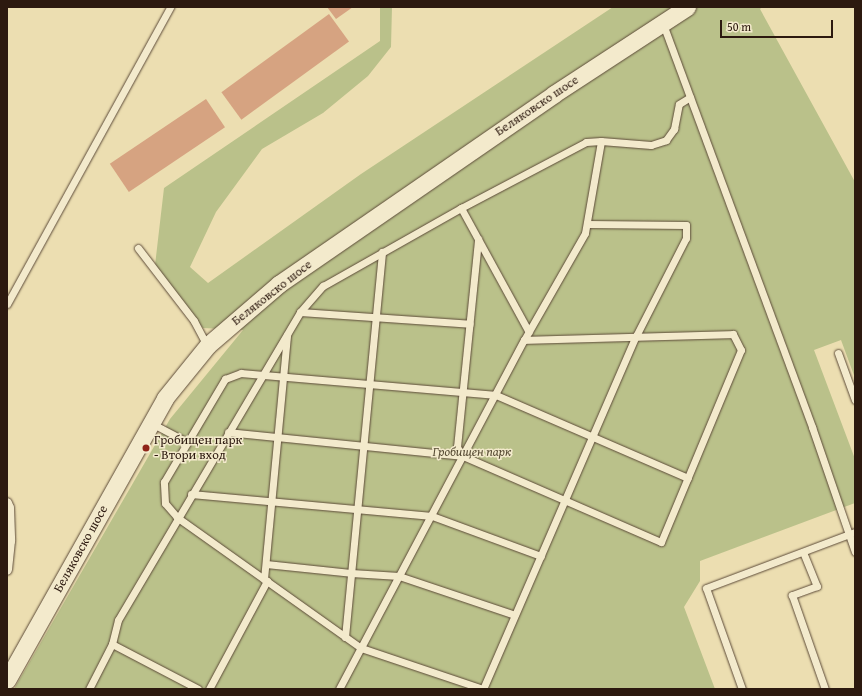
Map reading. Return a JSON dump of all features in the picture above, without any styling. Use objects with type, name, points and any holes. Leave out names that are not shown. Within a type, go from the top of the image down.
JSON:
[{"type":"street","name":"Беляковско шосе","points":[[7,680],[165,398],[208,345],[280,284],[554,94],[687,7]]},
{"type":"street","points":[[7,570],[10,541],[8,507]]},
{"type":"lane","points":[[7,304],[170,7]]},
{"type":"lane","points":[[662,23],[852,533],[855,552]]},
{"type":"lane","points":[[89,689],[112,644],[118,620],[177,518],[300,312],[323,286],[461,208],[586,142],[601,141],[651,145],[666,140],[674,129],[679,104],[690,97]]},
{"type":"lane","points":[[339,689],[524,340],[585,233],[601,141]]},
{"type":"lane","points":[[461,208],[529,332]]},
{"type":"lane","points":[[586,224],[686,225],[686,238],[636,336],[592,437],[541,556],[483,689],[361,648],[177,518],[165,503],[164,482],[187,442],[225,379],[241,373],[496,395],[592,437],[688,478]]},
{"type":"lane","points":[[463,456],[457,447],[478,239]]},
{"type":"lane","points":[[138,248],[194,321],[208,345]]},
{"type":"lane","points":[[345,637],[382,252]]},
{"type":"lane","points":[[300,312],[470,324]]},
{"type":"lane","points":[[209,689],[266,580],[266,564],[287,333]]},
{"type":"lane","points":[[228,432],[463,456],[661,542],[741,350],[734,334],[524,340]]},
{"type":"lane","points":[[838,353],[855,400]]},
{"type":"lane","points":[[151,423],[187,442]]},
{"type":"lane","points":[[191,494],[432,516],[541,556]]},
{"type":"lane","points":[[742,689],[706,588],[852,533]]},
{"type":"lane","points":[[803,552],[817,586],[792,595],[826,689]]},
{"type":"lane","points":[[266,564],[351,573],[399,576],[515,615]]},
{"type":"lane","points":[[112,644],[198,689]]},
{"type":"green space","name":"Гробищен парк","points":[[380,7],[392,7],[391,47],[368,76],[323,113],[262,149],[216,212],[190,267],[208,283],[361,174],[613,7],[762,7],[760,9],[855,182],[855,378],[841,340],[814,350],[855,459],[855,503],[700,561],[700,581],[684,607],[715,689],[14,689],[170,419],[243,330],[203,328],[154,274],[164,188],[380,41]]},
{"type":"building","points":[[327,7],[353,7],[336,19]]},
{"type":"building","points":[[329,14],[349,42],[241,120],[221,92]]},
{"type":"building","points":[[206,99],[225,127],[129,192],[110,164]]},
{"type":"place","name":"Гробищен парк - Втори вход","points":[[146,448]]}]
